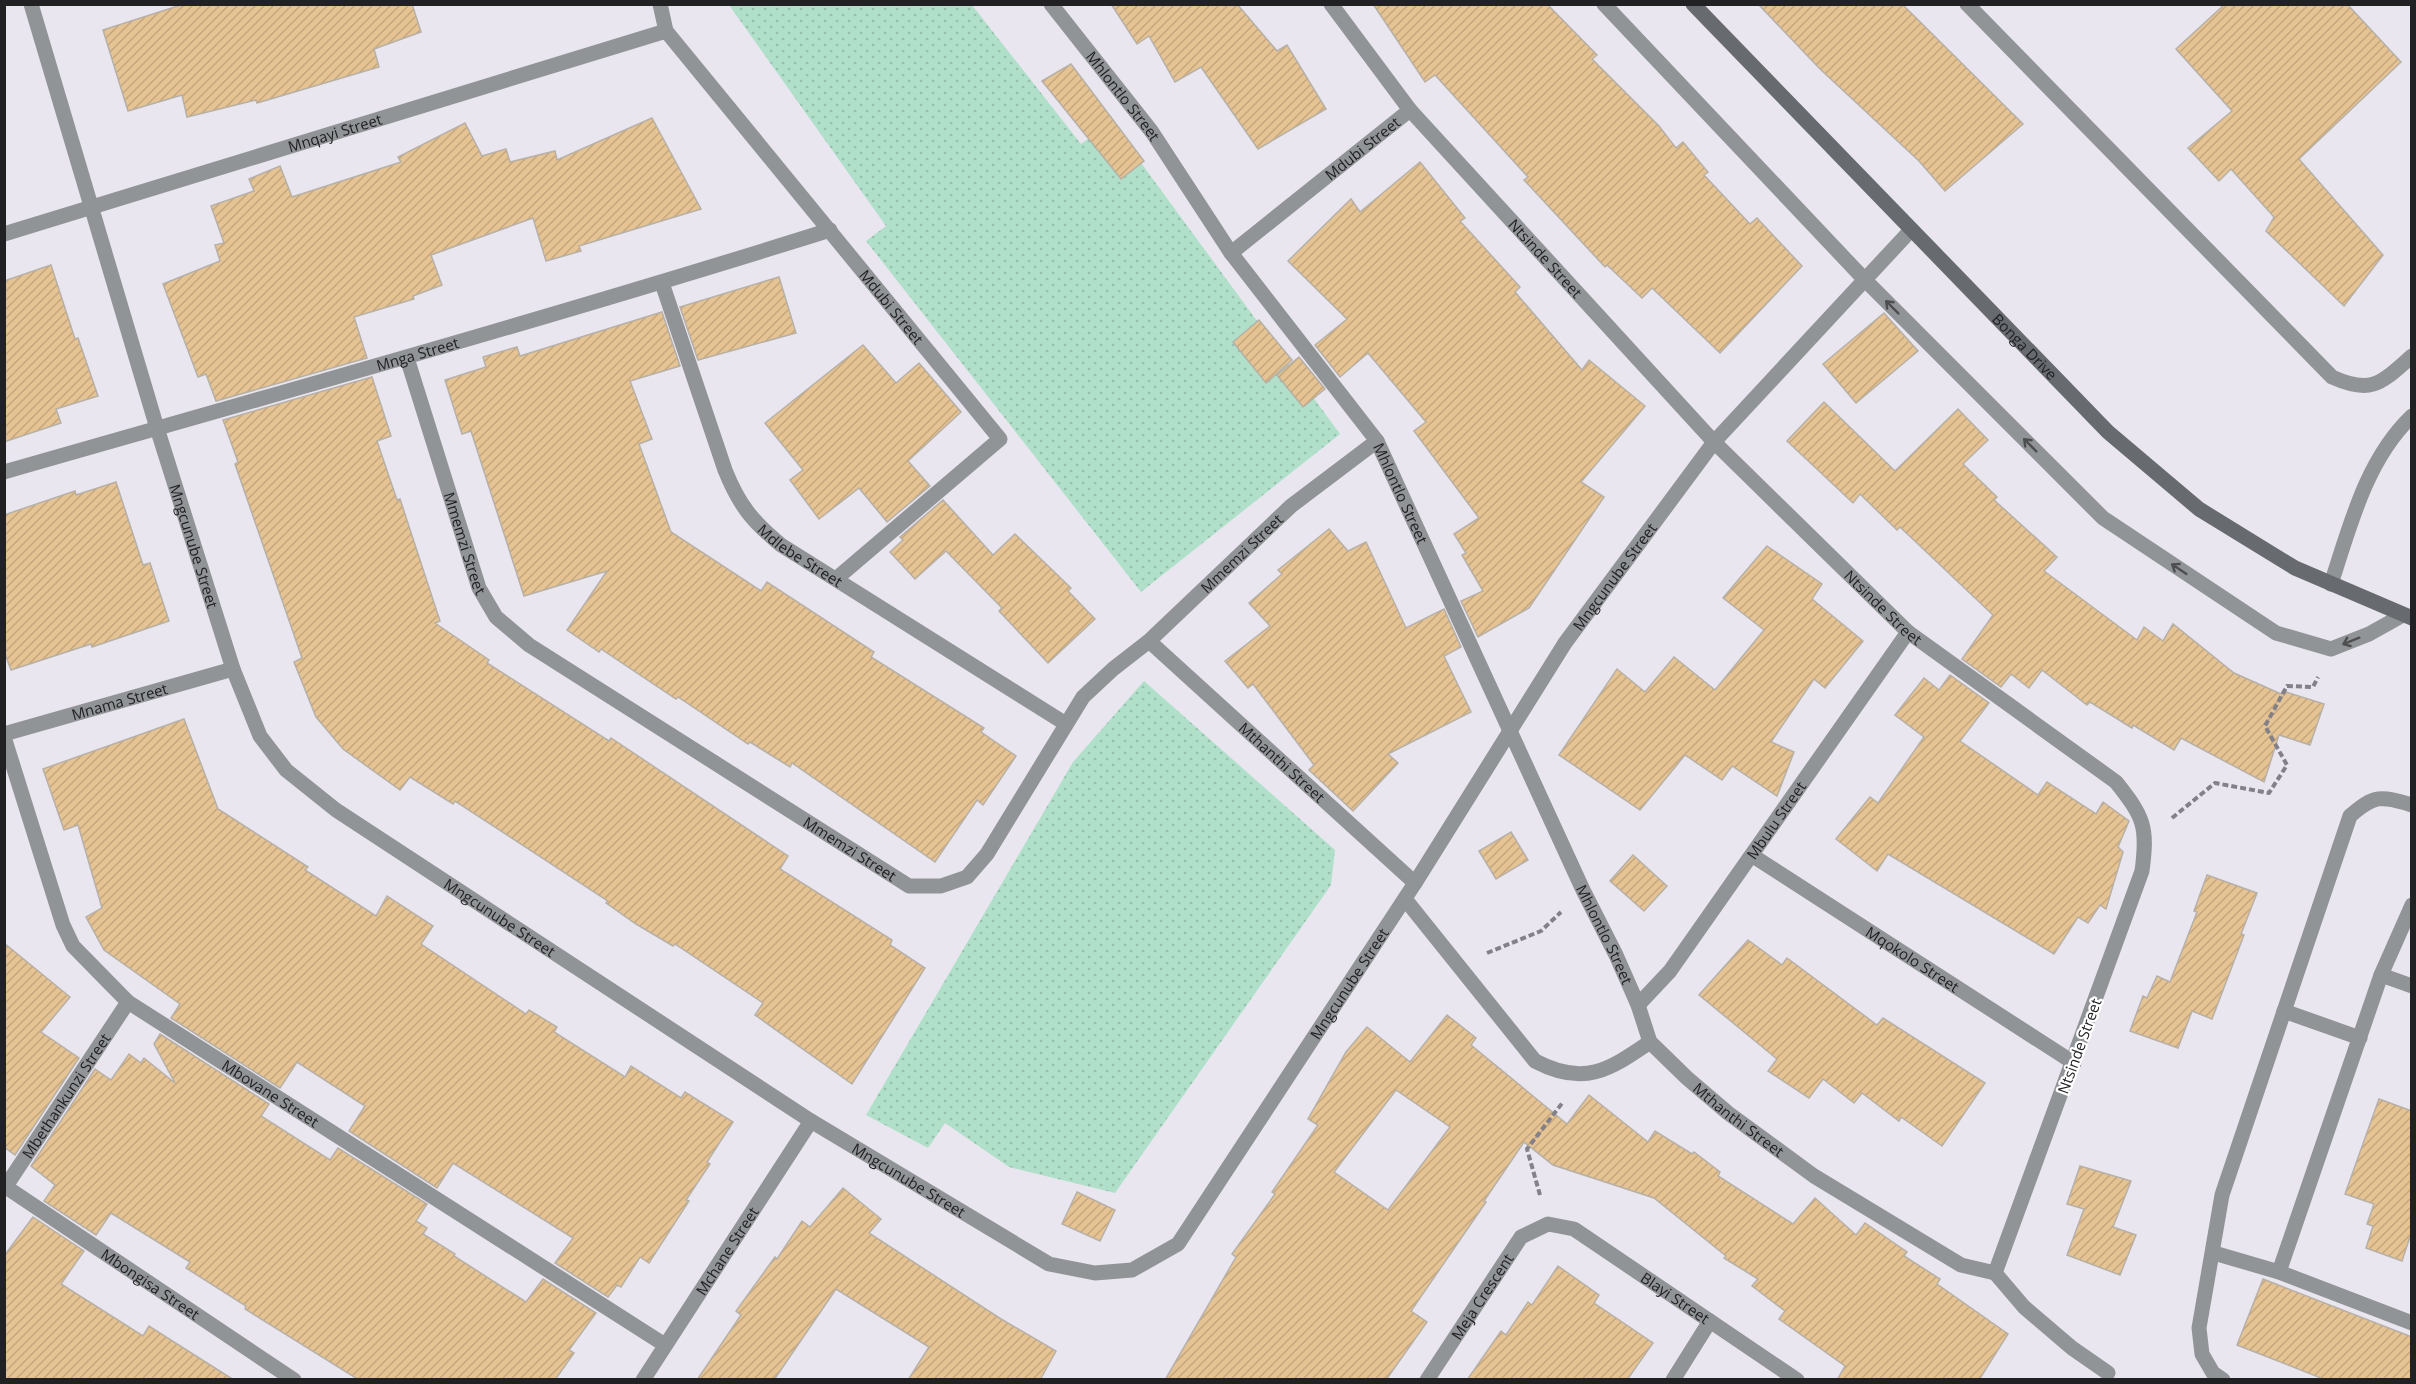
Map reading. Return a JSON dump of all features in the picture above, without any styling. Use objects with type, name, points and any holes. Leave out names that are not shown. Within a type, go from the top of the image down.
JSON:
[{"type":"street","name":"Mngcunube Street","points":[[31,4],[157,428],[234,669],[260,736],[286,770],[336,810],[811,1121],[1049,1264],[1095,1273],[1132,1270],[1178,1244],[1405,899],[1565,643],[1714,442],[1911,230]]},
{"type":"street","name":"Mdubi Street","points":[[660,4],[666,31],[1000,439],[837,578]]},
{"type":"street","name":"Mhlontlo Street","points":[[1051,4],[1152,132],[1231,253],[1377,441],[1583,891],[1638,1005],[1650,1042]]},
{"type":"street","name":"Ntsinde Street","points":[[1331,4],[1410,110],[1714,442],[1908,632],[2116,782],[2138,810],[2146,840],[2142,871],[2074,1063],[1995,1273]]},
{"type":"street","points":[[1604,4],[1864,280],[2103,518],[2276,633],[2331,649],[2407,616]]},
{"type":"street","name":"Bonga Drive","points":[[1693,4],[2108,432],[2199,509],[2295,568],[2407,616]]},
{"type":"street","points":[[1967,4],[2332,377],[2353,386],[2374,385],[2412,356]]},
{"type":"street","name":"Mnqayi Street","points":[[4,234],[666,31]]},
{"type":"street","name":"Mdubi Street","points":[[1231,253],[1410,110]]},
{"type":"street","name":"Mnga Street","points":[[4,472],[407,358],[662,283],[830,230]]},
{"type":"street","name":"Mdlebe Street","points":[[662,283],[736,497],[754,523],[781,545],[837,578],[1066,724]]},
{"type":"street","name":"Mmemzi Street","points":[[407,358],[479,588],[496,617],[529,645],[909,886],[941,886],[967,877],[987,854],[1083,697],[1113,669],[1149,641],[1291,506],[1377,441]]},
{"type":"street","points":[[2331,584],[2362,489],[2400,427],[2412,416]]},
{"type":"street","name":"Mbulu Street","points":[[1638,1005],[1670,971],[1753,856],[1908,632]]},
{"type":"street","name":"Mthanthi Street","points":[[1149,641],[1415,883]]},
{"type":"street","name":"Mnama Street","points":[[4,736],[234,669]]},
{"type":"street","name":"Mbovane Street","points":[[4,736],[63,925],[73,946],[128,1002],[665,1345]]},
{"type":"street","points":[[2223,1380],[2213,1373],[2202,1353],[2199,1328],[2214,1253],[2222,1195],[2350,816],[2365,803],[2382,796],[2412,805]]},
{"type":"street","name":"Mqokolo Street","points":[[1753,856],[2074,1063]]},
{"type":"street","points":[[1405,899],[1535,1061],[1552,1070],[1583,1075],[1609,1069],[1650,1042]]},
{"type":"street","points":[[2279,1272],[2381,975],[2412,905]]},
{"type":"street","points":[[2381,975],[2412,986]]},
{"type":"street","name":"Mbethankunzi Street","points":[[5,1188],[128,1002]]},
{"type":"street","points":[[2284,1011],[2360,1038]]},
{"type":"street","name":"Mthanthi Street","points":[[1650,1042],[1728,1113],[1814,1176],[1961,1265],[1995,1273]]},
{"type":"street","name":"Mchane Street","points":[[642,1380],[811,1121]]},
{"type":"street","name":"Mbongisa Street","points":[[5,1188],[294,1380]]},
{"type":"street","name":"Blayi Street","points":[[1548,1224],[1574,1229],[1797,1380]]},
{"type":"street","name":"Meja Crescent","points":[[1427,1380],[1521,1237],[1548,1224]]},
{"type":"street","points":[[2214,1253],[2279,1272],[2412,1323]]},
{"type":"street","points":[[1995,1273],[2024,1307],[2072,1348],[2108,1373]]},
{"type":"street","points":[[1673,1380],[1710,1321]]},
{"type":"path","points":[[2146,840],[2215,783],[2269,793],[2287,765],[2265,726],[2287,686],[2313,687],[2331,649]]},
{"type":"path","points":[[1458,965],[1541,931],[1583,891]]},
{"type":"path","points":[[1548,1224],[1527,1149],[1583,1075]]},
{"type":"green space","points":[[729,5],[972,5],[1081,144],[1111,122],[1340,434],[1141,592],[866,241],[886,226]]},
{"type":"green space","points":[[1144,681],[1335,850],[1331,885],[1115,1193],[1009,1167],[945,1123],[928,1148],[866,1115],[1073,762]]},
{"type":"building","points":[[184,4],[412,4],[421,32],[374,49],[379,67],[257,103],[256,100],[187,117],[182,95],[128,111],[103,30]]},
{"type":"building","points":[[1111,4],[1237,4],[1277,51],[1287,45],[1326,109],[1258,149],[1201,67],[1175,82],[1149,36],[1137,44]]},
{"type":"building","points":[[1373,4],[1547,4],[1597,55],[1592,59],[1659,126],[1676,148],[1683,142],[1708,172],[1704,175],[1750,224],[1757,218],[1802,266],[1720,353],[1652,288],[1642,298],[1607,265],[1605,267],[1524,180],[1528,177],[1435,75],[1425,82]]},
{"type":"building","points":[[1758,4],[1902,4],[2023,124],[1945,191],[1919,161],[1820,69]]},
{"type":"building","points":[[2225,4],[2347,4],[2401,62],[2299,159],[2383,255],[2344,306],[2266,231],[2274,217],[2231,169],[2219,181],[2188,148],[2232,111],[2176,49]]},
{"type":"building","points":[[1071,64],[1144,161],[1121,179],[1042,81]]},
{"type":"building","points":[[652,118],[701,209],[579,246],[581,251],[546,261],[533,218],[431,255],[442,285],[413,296],[414,299],[354,317],[367,358],[216,401],[206,374],[198,377],[163,284],[220,261],[215,245],[224,243],[211,206],[254,191],[249,179],[280,166],[292,197],[401,162],[398,157],[465,123],[482,156],[506,149],[510,162],[555,151],[557,160]]},
{"type":"building","points":[[1420,162],[1465,218],[1460,221],[1520,287],[1515,292],[1582,370],[1589,360],[1645,406],[1581,482],[1604,497],[1529,608],[1478,637],[1461,601],[1483,591],[1462,555],[1466,553],[1454,534],[1479,518],[1414,431],[1426,422],[1368,353],[1340,377],[1315,345],[1347,319],[1288,261],[1351,199],[1360,212]]},
{"type":"building","points":[[51,265],[75,339],[78,338],[98,396],[56,409],[61,423],[4,442],[4,281]]},
{"type":"building","points":[[779,277],[796,333],[698,360],[680,307]]},
{"type":"building","points":[[662,312],[680,366],[630,381],[652,439],[639,444],[671,532],[761,591],[767,582],[874,652],[871,657],[984,728],[981,732],[1016,756],[983,805],[977,800],[935,862],[792,763],[790,767],[750,742],[748,744],[678,697],[676,699],[601,649],[599,652],[567,630],[607,571],[524,596],[471,431],[462,434],[445,380],[486,367],[483,357],[517,347],[520,356]]},
{"type":"building","points":[[1884,313],[1918,351],[1856,403],[1823,364]]},
{"type":"building","points":[[1259,320],[1292,360],[1266,383],[1233,342]]},
{"type":"building","points":[[863,345],[896,383],[919,363],[961,412],[908,461],[930,486],[887,522],[859,488],[819,519],[790,480],[803,470],[765,423]]},
{"type":"building","points":[[1299,357],[1325,389],[1303,407],[1277,375]]},
{"type":"building","points":[[372,377],[391,436],[377,441],[397,500],[400,499],[440,621],[435,623],[489,660],[487,663],[609,741],[611,738],[788,856],[780,869],[892,940],[890,945],[925,968],[852,1084],[755,1015],[763,1003],[675,944],[673,946],[636,924],[606,903],[608,901],[455,801],[453,804],[410,777],[400,790],[343,749],[316,717],[294,662],[302,658],[235,464],[238,462],[223,420]]},
{"type":"building","points":[[1824,402],[1895,471],[1958,409],[1988,440],[1963,464],[1997,497],[1994,500],[2057,557],[2044,571],[2137,640],[2144,627],[2163,641],[2173,624],[2234,673],[2281,694],[2283,691],[2324,704],[2310,745],[2279,735],[2264,782],[2181,738],[2174,750],[2090,702],[2087,705],[2042,670],[2029,688],[2011,674],[2001,687],[1962,659],[1993,615],[1900,527],[1897,530],[1860,494],[1853,503],[1787,441]]},
{"type":"building","points":[[116,482],[143,565],[150,563],[169,621],[92,647],[91,644],[11,670],[4,651],[4,515],[75,491],[76,495]]},
{"type":"building","points":[[943,500],[993,555],[1015,534],[1071,588],[1068,591],[1095,619],[1048,663],[999,611],[1002,608],[946,551],[915,579],[890,552],[903,540],[900,537]]},
{"type":"building","points":[[1329,529],[1348,551],[1366,542],[1406,628],[1444,609],[1461,647],[1444,656],[1471,712],[1388,754],[1398,763],[1353,811],[1309,770],[1314,765],[1253,684],[1248,688],[1225,661],[1270,626],[1249,603],[1282,574],[1278,570]]},
{"type":"building","points":[[1767,546],[1822,584],[1812,599],[1863,641],[1825,688],[1814,679],[1771,742],[1794,752],[1777,796],[1732,766],[1722,780],[1685,755],[1640,810],[1559,755],[1617,669],[1645,692],[1674,657],[1715,690],[1764,630],[1723,598]]},
{"type":"building","points":[[1950,675],[1989,703],[1960,741],[2038,795],[2047,782],[2096,814],[2103,802],[2129,821],[2118,847],[2123,852],[2106,909],[2100,905],[2088,923],[2078,917],[2054,954],[1888,854],[1877,871],[1836,839],[1870,797],[1878,803],[1924,737],[1895,715],[1924,678],[1939,690]]},
{"type":"building","points":[[184,719],[218,809],[308,867],[305,870],[376,916],[387,896],[433,926],[421,944],[526,1014],[529,1010],[557,1027],[554,1032],[625,1077],[631,1066],[681,1098],[685,1092],[733,1122],[707,1162],[710,1164],[686,1200],[689,1201],[649,1263],[640,1257],[621,1287],[617,1285],[608,1297],[555,1263],[573,1238],[453,1163],[437,1188],[349,1131],[365,1106],[297,1062],[280,1088],[171,1018],[180,1004],[104,950],[86,917],[102,908],[78,825],[64,830],[43,769]]},
{"type":"building","points":[[1511,832],[1528,860],[1496,879],[1479,851]]},
{"type":"building","points":[[1633,855],[1667,886],[1644,911],[1610,881]]},
{"type":"building","points":[[2207,875],[2257,893],[2241,934],[2244,935],[2212,1019],[2192,1011],[2178,1048],[2130,1031],[2143,996],[2147,998],[2157,976],[2170,982],[2197,912],[2194,911]]},
{"type":"building","points":[[1748,940],[1782,965],[1787,958],[1877,1025],[1883,1018],[1985,1083],[1942,1146],[1901,1117],[1899,1121],[1862,1093],[1854,1103],[1823,1079],[1809,1098],[1768,1071],[1777,1059],[1699,995]]},
{"type":"building","points":[[4,943],[70,997],[41,1032],[79,1058],[15,1155],[4,1147]]},
{"type":"building","points":[[1447,1015],[1476,1038],[1471,1045],[1567,1124],[1589,1095],[1648,1142],[1655,1131],[1692,1154],[1694,1152],[1720,1172],[1718,1176],[1793,1224],[1815,1198],[1856,1235],[1865,1223],[1907,1252],[1904,1256],[1940,1279],[1937,1284],[2008,1334],[1979,1380],[1837,1380],[1845,1366],[1779,1319],[1785,1311],[1752,1286],[1758,1279],[1724,1258],[1726,1256],[1654,1198],[1553,1165],[1524,1142],[1411,1311],[1427,1322],[1386,1380],[1165,1380],[1236,1257],[1232,1254],[1275,1194],[1272,1192],[1318,1125],[1308,1119],[1346,1052],[1367,1027],[1410,1062]],"holes":[[[1396,1090],[1450,1127],[1388,1210],[1334,1172]]]},
{"type":"building","points":[[160,1034],[269,1104],[261,1116],[330,1160],[338,1148],[427,1204],[416,1221],[427,1228],[423,1234],[455,1254],[454,1256],[526,1302],[543,1279],[596,1313],[569,1350],[574,1353],[555,1380],[359,1380],[245,1309],[246,1306],[186,1268],[190,1262],[111,1213],[96,1235],[44,1201],[55,1185],[31,1166],[95,1069],[111,1080],[129,1054],[141,1063],[144,1058],[175,1083],[154,1044]]},
{"type":"building","points":[[2379,1099],[2412,1111],[2412,1231],[2402,1261],[2366,1248],[2373,1226],[2367,1224],[2374,1204],[2345,1194]]},
{"type":"building","points":[[2080,1166],[2131,1181],[2113,1227],[2136,1235],[2120,1275],[2067,1255],[2084,1209],[2067,1204]]},
{"type":"building","points":[[843,1188],[881,1219],[869,1233],[1001,1319],[1056,1351],[1040,1380],[908,1380],[929,1347],[836,1289],[774,1380],[697,1380],[741,1315],[736,1311],[775,1257],[777,1259],[802,1221],[810,1227]]},
{"type":"building","points":[[1077,1192],[1115,1210],[1100,1241],[1062,1224]]},
{"type":"building","points":[[33,1217],[84,1251],[61,1284],[143,1336],[149,1326],[234,1380],[4,1380],[4,1256]]},
{"type":"building","points":[[1558,1266],[1599,1295],[1594,1303],[1653,1343],[1627,1380],[1467,1380],[1501,1331],[1506,1335],[1528,1302],[1532,1305]]},
{"type":"building","points":[[2263,1279],[2412,1337],[2412,1380],[2326,1380],[2237,1345]]}]
